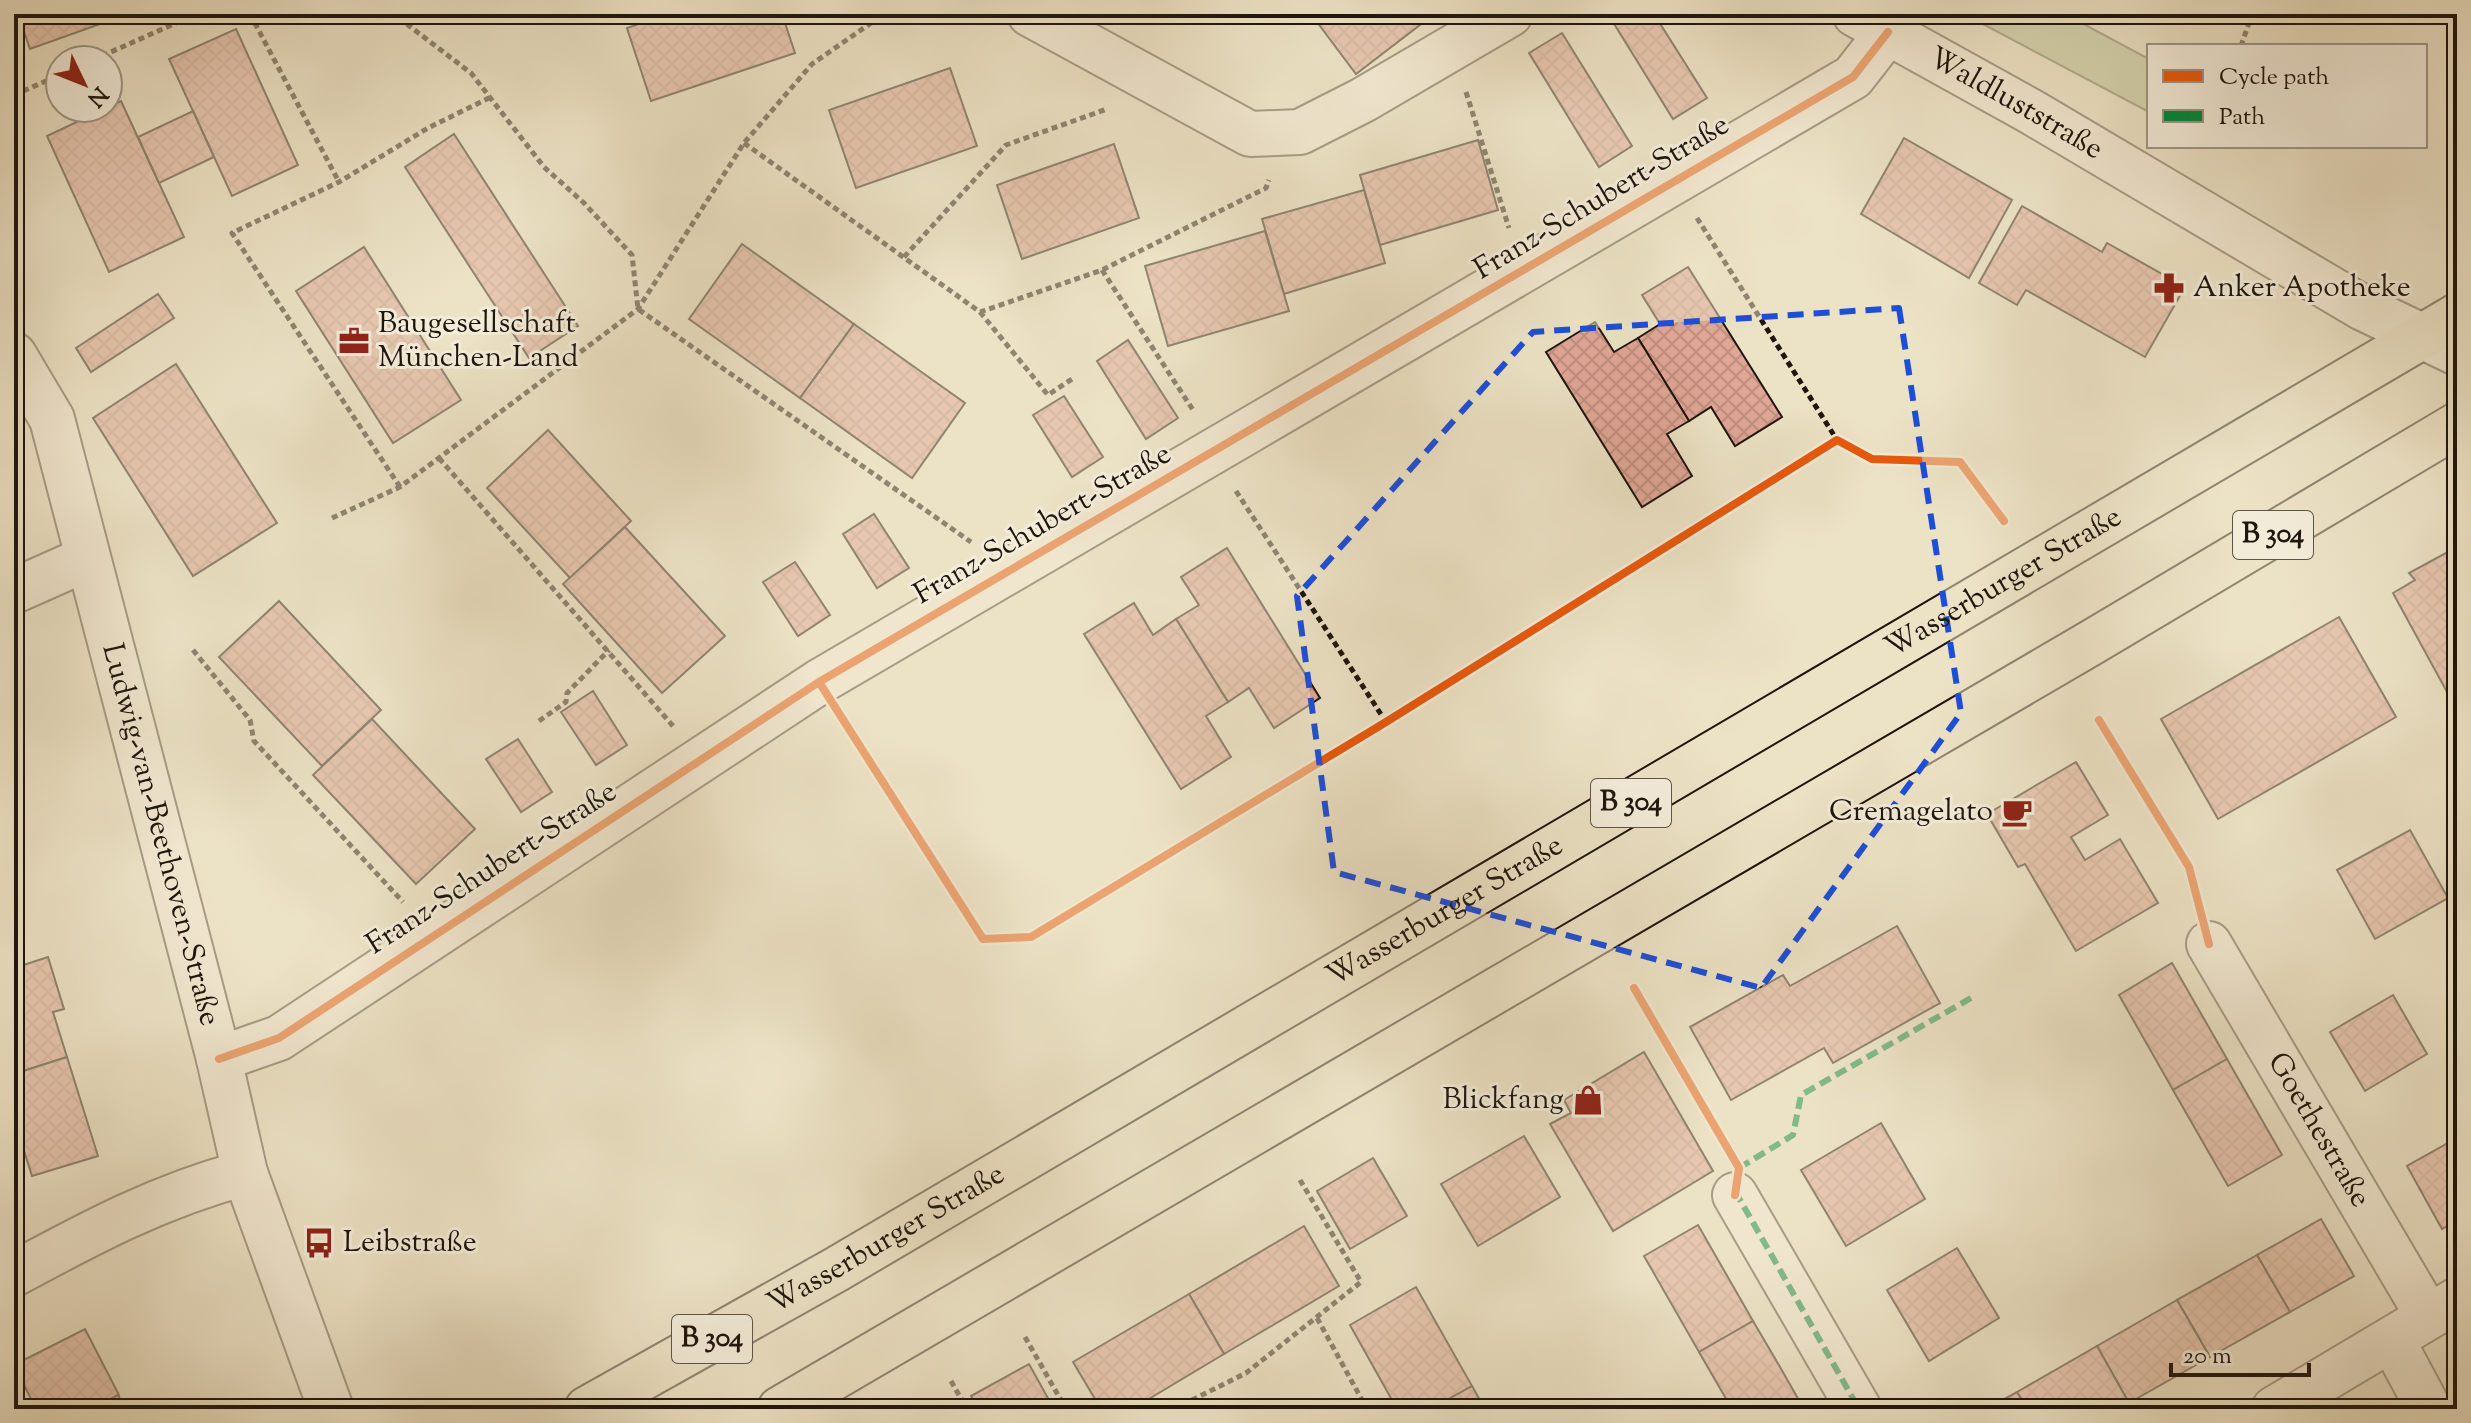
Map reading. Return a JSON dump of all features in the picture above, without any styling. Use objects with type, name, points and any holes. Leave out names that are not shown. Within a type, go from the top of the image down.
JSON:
[{"type":"main road","name":"Wasserburger Straße","points":[[587,1409],[864,1254],[2446,335]]},
{"type":"main road","name":"B 304","points":[[780,1409],[2089,644],[2457,425]]},
{"type":"street","points":[[1030,14],[1250,134],[1300,132],[1363,100],[1510,14]]},
{"type":"street","name":"Franz-Schubert-Straße","points":[[219,1059],[279,1038],[601,828],[699,758],[819,682],[1853,77],[1871,23]]},
{"type":"street","name":"Waldluststraße","points":[[1871,23],[2043,119],[2363,308],[2446,335]]},
{"type":"street","name":"Ludwig-van-Beethoven-Straße","points":[[14,355],[52,419],[86,559],[219,1059],[245,1173],[331,1409]]},
{"type":"street","points":[[14,591],[86,559]]},
{"type":"street","name":"Goethestraße","points":[[2209,944],[2442,1308]]},
{"type":"street","points":[[14,1274],[123,1215],[194,1187],[245,1173]]},
{"type":"street","points":[[1735,1195],[1859,1409]]},
{"type":"street","points":[[2274,1409],[2442,1308]]},
{"type":"street","points":[[2392,1340],[2429,1409]]},
{"type":"path","points":[[124,46],[196,14]]},
{"type":"path","points":[[250,14],[339,182]]},
{"type":"path","points":[[404,14],[408,25],[471,73],[544,167],[584,203],[632,255],[638,309],[980,548]]},
{"type":"path","points":[[332,518],[400,487],[638,309],[744,143],[812,64],[884,14]]},
{"type":"path","points":[[2242,44],[2252,14]]},
{"type":"path","points":[[1462,81],[1512,236]]},
{"type":"path","points":[[14,95],[44,82]]},
{"type":"path","points":[[400,487],[232,233],[339,182],[428,128],[491,97]]},
{"type":"path","points":[[904,257],[1006,145],[1121,104]]},
{"type":"path","points":[[980,312],[1102,270],[1266,188],[1271,174],[1300,132]]},
{"type":"path","points":[[744,143],[980,312],[1048,395],[1072,379]]},
{"type":"path","points":[[1675,183],[1837,440]]},
{"type":"path","points":[[1102,270],[1200,421]]},
{"type":"path","points":[[439,458],[609,650],[699,758]]},
{"type":"path","points":[[1232,484],[1386,722]]},
{"type":"path","points":[[193,650],[250,720],[254,741],[411,911]]},
{"type":"path","points":[[539,721],[566,702],[567,693],[609,650]]},
{"type":"path","points":[[1174,1409],[1191,1404],[1246,1373],[1361,1282],[1300,1180]]},
{"type":"path","points":[[1317,1318],[1367,1409]]},
{"type":"path","points":[[1025,1337],[1066,1409]]},
{"type":"path","points":[[951,1381],[967,1409]]},
{"type":"highlighted area","points":[[1899,308],[1961,713],[1761,988],[1334,872],[1297,596],[1533,332]]},
{"type":"green space","points":[[1964,14],[2065,14],[2147,58],[2147,111]]},
{"type":"building","points":[[18,14],[128,14],[44,44],[30,49]]},
{"type":"building","points":[[667,14],[782,14],[795,53],[651,101],[627,28]]},
{"type":"building","points":[[1311,14],[1426,14],[1429,18],[1356,74]]},
{"type":"building","points":[[1608,14],[1654,14],[1707,98],[1673,119]]},
{"type":"building","points":[[2347,14],[2367,14],[2358,24]]},
{"type":"building","points":[[236,29],[298,165],[232,196],[169,59]]},
{"type":"building","points":[[1562,33],[1632,146],[1599,167],[1529,53]]},
{"type":"building","points":[[950,68],[977,146],[856,188],[829,110]]},
{"type":"building","points":[[124,107],[184,237],[109,272],[47,136],[72,124],[124,124]]},
{"type":"building","points":[[193,111],[214,157],[159,183],[138,137]]},
{"type":"building","points":[[2457,120],[2457,141],[2447,126]]},
{"type":"building","points":[[454,134],[578,326],[529,358],[405,167]]},
{"type":"building","points":[[1904,138],[2012,200],[1969,278],[1861,214]]},
{"type":"building","points":[[1478,140],[1498,210],[1380,245],[1360,175]]},
{"type":"building","points":[[1114,144],[1139,218],[1022,259],[997,185]]},
{"type":"building","points":[[1364,190],[1385,263],[1284,294],[1262,219]]},
{"type":"building","points":[[2022,206],[2102,252],[2107,243],[2185,287],[2145,357],[2026,290],[2017,305],[1979,283]]},
{"type":"building","points":[[1265,231],[1289,311],[1168,346],[1145,266]]},
{"type":"building","points":[[742,244],[854,324],[800,398],[689,319]]},
{"type":"building","points":[[364,247],[461,400],[393,443],[296,291]]},
{"type":"building","points":[[1688,267],[1782,417],[1735,446],[1711,407],[1689,421],[1638,338],[1660,324],[1642,295]]},
{"type":"building","points":[[158,294],[174,318],[91,372],[76,348]]},
{"type":"building","points":[[1595,322],[1614,352],[1638,338],[1689,421],[1667,434],[1692,476],[1642,507],[1546,352]]},
{"type":"building","points":[[854,324],[965,403],[912,478],[800,398]]},
{"type":"building","points":[[1128,340],[1178,418],[1146,439],[1097,361]]},
{"type":"building","points":[[176,364],[277,523],[193,576],[93,418]]},
{"type":"building","points":[[1064,396],[1103,457],[1072,477],[1033,415]]},
{"type":"building","points":[[548,430],[631,521],[570,578],[487,488]]},
{"type":"building","points":[[874,514],[909,568],[877,588],[843,534]]},
{"type":"building","points":[[625,527],[725,636],[662,693],[563,584]]},
{"type":"building","points":[[2457,547],[2457,687],[2447,692],[2393,593],[2415,580],[2409,573]]},
{"type":"building","points":[[1227,548],[1320,698],[1274,728],[1249,688],[1228,702],[1176,619],[1199,605],[1181,577]]},
{"type":"building","points":[[795,562],[830,615],[798,636],[763,582]]},
{"type":"building","points":[[279,601],[381,710],[322,766],[219,657]]},
{"type":"building","points":[[1134,603],[1153,635],[1176,619],[1228,702],[1206,716],[1231,757],[1181,789],[1084,634]]},
{"type":"building","points":[[2339,617],[2396,717],[2218,819],[2161,719]]},
{"type":"building","points":[[593,691],[627,745],[596,765],[561,712]]},
{"type":"building","points":[[372,719],[475,829],[416,884],[313,775]]},
{"type":"building","points":[[518,739],[552,792],[521,812],[486,759]]},
{"type":"building","points":[[2076,762],[2108,815],[2071,837],[2085,860],[2120,839],[2158,903],[2076,951],[2025,864],[2018,867],[1987,814]]},
{"type":"building","points":[[2410,830],[2448,898],[2375,939],[2337,870]]},
{"type":"building","points":[[1897,926],[1940,1003],[1833,1063],[1824,1048],[1731,1100],[1690,1027],[1783,975],[1790,986]]},
{"type":"building","points":[[48,957],[64,1009],[53,1012],[67,1057],[14,1074],[14,968]]},
{"type":"building","points":[[2172,963],[2227,1059],[2173,1090],[2119,995]]},
{"type":"building","points":[[2393,995],[2427,1054],[2365,1091],[2330,1032]]},
{"type":"building","points":[[1644,1052],[1713,1171],[1613,1231],[1550,1124],[1571,1113],[1564,1100]]},
{"type":"building","points":[[67,1057],[98,1156],[32,1176],[14,1119],[14,1074]]},
{"type":"building","points":[[2227,1059],[2282,1155],[2228,1186],[2173,1090]]},
{"type":"building","points":[[1881,1123],[1925,1199],[1846,1246],[1801,1170]]},
{"type":"building","points":[[1524,1136],[1560,1197],[1478,1246],[1441,1184]]},
{"type":"building","points":[[2457,1138],[2457,1220],[2442,1229],[2407,1166]]},
{"type":"building","points":[[1373,1158],[1407,1216],[1350,1249],[1317,1191]]},
{"type":"building","points":[[2321,1219],[2354,1276],[2290,1312],[2257,1255]]},
{"type":"building","points":[[1698,1225],[1753,1321],[1699,1352],[1644,1256]]},
{"type":"building","points":[[1304,1226],[1339,1286],[1224,1354],[1189,1294]]},
{"type":"building","points":[[1957,1248],[1999,1318],[1929,1361],[1887,1290]]},
{"type":"building","points":[[2257,1255],[2290,1312],[2210,1357],[2177,1300]]},
{"type":"building","points":[[1416,1287],[1472,1386],[1431,1409],[1397,1409],[1350,1325]]},
{"type":"building","points":[[1189,1294],[1224,1354],[1132,1409],[1101,1409],[1073,1362]]},
{"type":"building","points":[[2177,1300],[2210,1357],[2129,1403],[2097,1346]]},
{"type":"building","points":[[1753,1321],[1804,1409],[1732,1409],[1699,1352]]},
{"type":"building","points":[[85,1329],[119,1395],[91,1409],[36,1409],[14,1365]]},
{"type":"building","points":[[2097,1346],[2129,1403],[2119,1409],[2027,1409],[2017,1392]]},
{"type":"building","points":[[1029,1364],[1054,1409],[978,1409],[971,1396]]},
{"type":"building","points":[[1472,1386],[1485,1409],[1431,1409]]},
{"type":"building","points":[[2017,1392],[2027,1409],[1986,1409]]},
{"type":"building","points":[[118,1395],[125,1409],[91,1409]]},
{"type":"marked path","points":[[1739,1168],[1793,1135],[1801,1095],[1971,998]]},
{"type":"marked path","points":[[1735,1191],[1859,1409]]},
{"type":"cycle path","points":[[219,1059],[279,1038],[819,682],[1853,77],[1888,32]]},
{"type":"cycle path","points":[[819,682],[983,939],[1031,937],[1386,722],[1837,440],[1872,459],[1960,462],[2004,521]]},
{"type":"cycle path","points":[[2099,720],[2189,867],[2209,944]]},
{"type":"cycle path","points":[[1634,988],[1739,1168],[1735,1195]]},
{"type":"place","name":"Anker Apotheke","points":[[2169,288]]},
{"type":"place","name":"Baugesellschaft München-Land","points":[[354,341]]},
{"type":"place","name":"Cremagelato","points":[[2017,812]]},
{"type":"place","name":"Blickfang","points":[[1588,1100]]},
{"type":"place","name":"Leibstraße","points":[[319,1243]]}]
